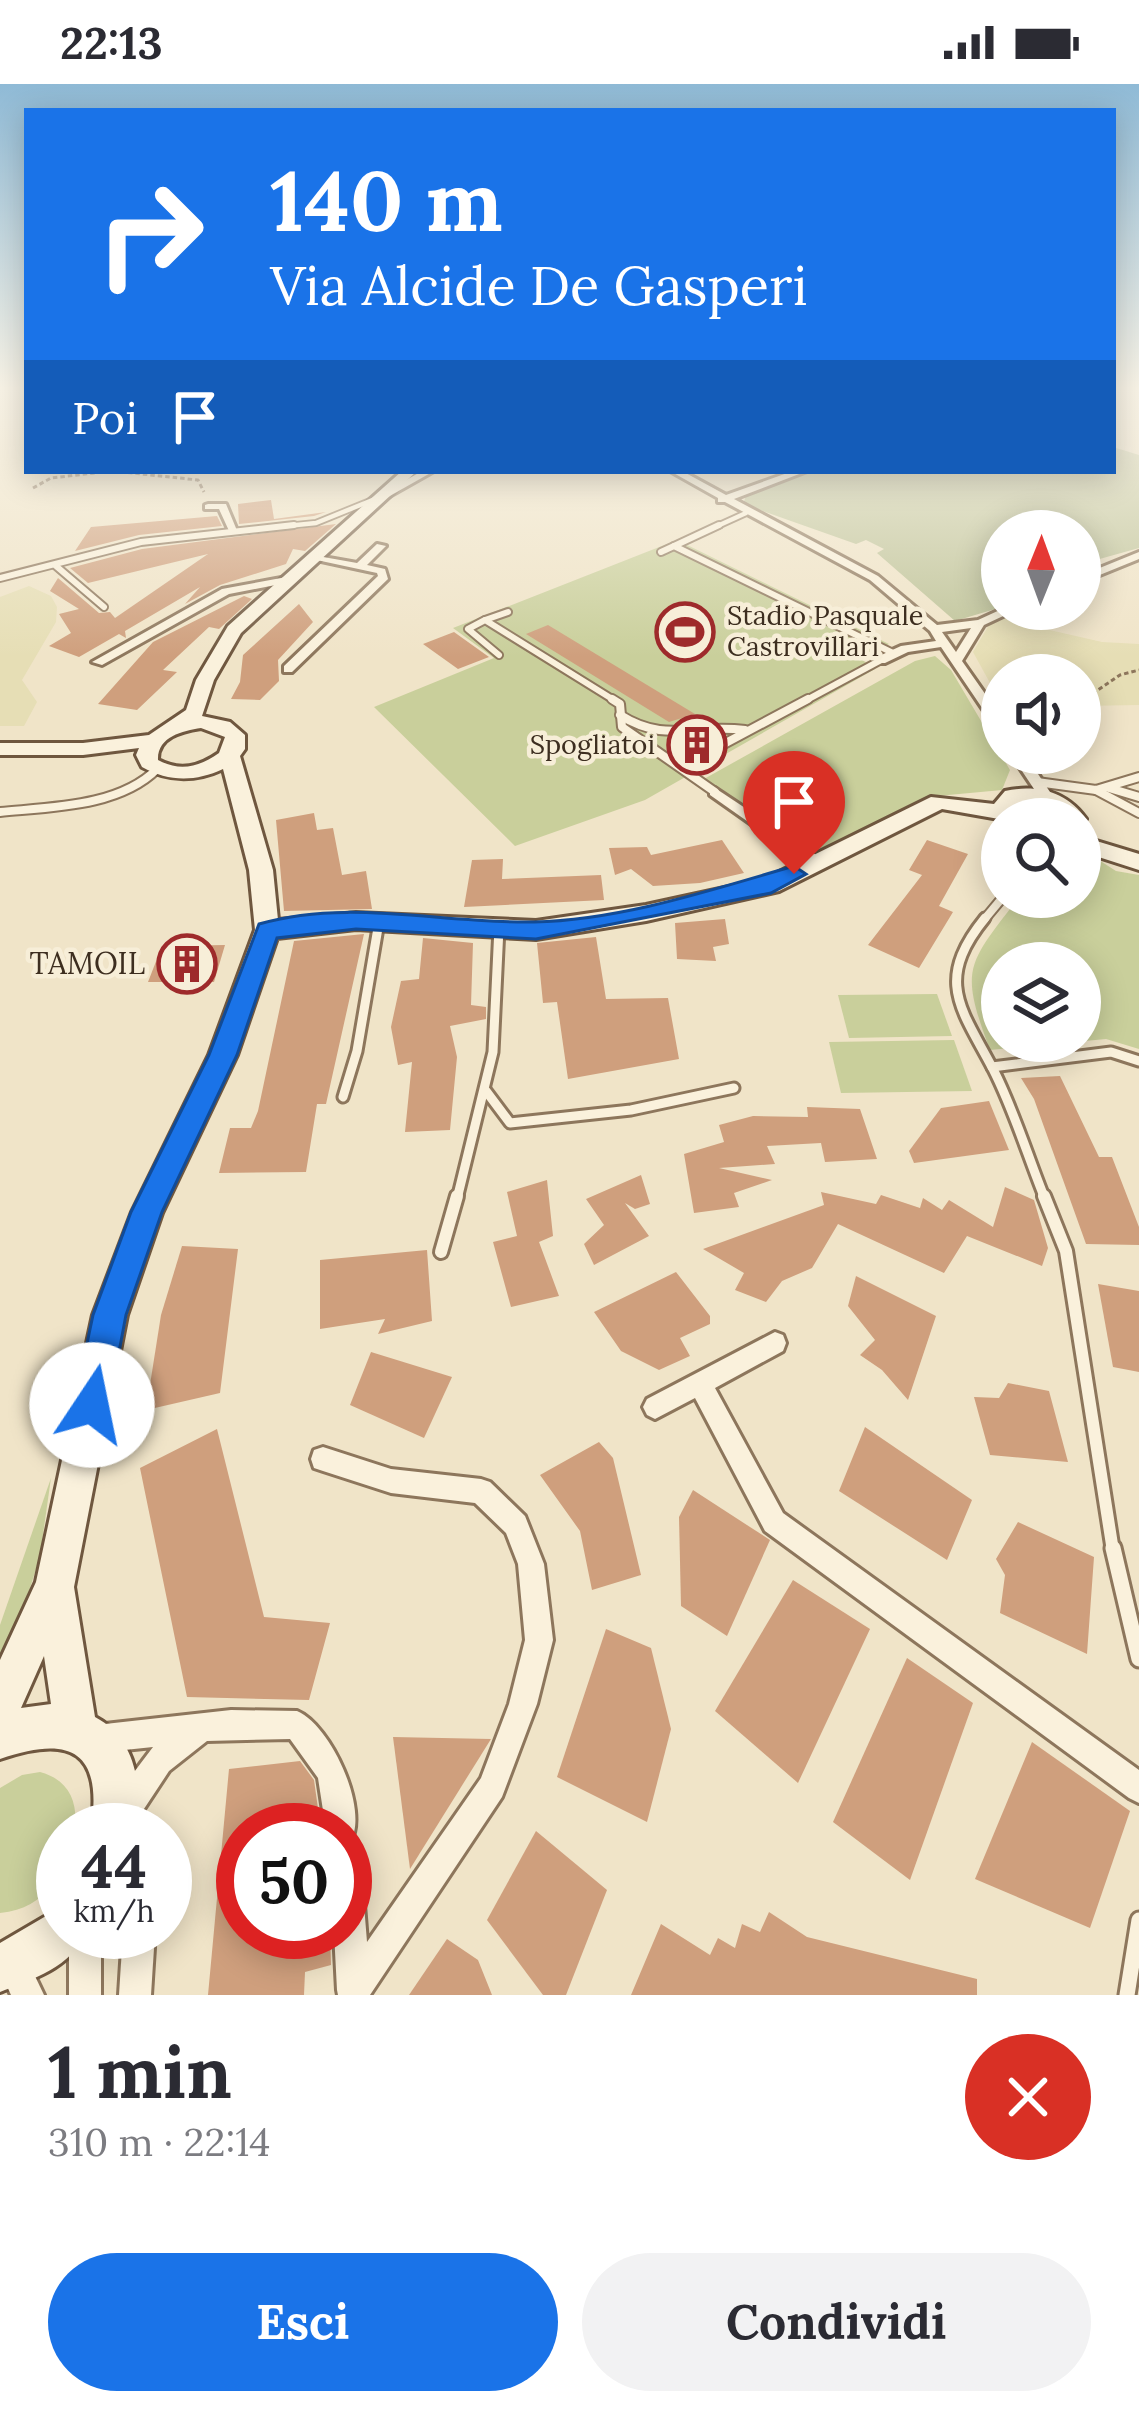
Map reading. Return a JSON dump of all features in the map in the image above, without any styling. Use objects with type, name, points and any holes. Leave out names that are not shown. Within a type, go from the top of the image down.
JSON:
[{"type":"main road","points":[[153,766],[146,755],[159,736],[194,713],[205,680],[234,630],[401,479]]},
{"type":"main road","points":[[0,1708],[55,1586],[110,1315],[147,1212],[223,1055],[267,930],[261,870],[230,756],[235,735],[213,723],[202,698]]},
{"type":"main road","points":[[0,749],[83,749],[213,723]]},
{"type":"main road","points":[[83,749],[187,773],[248,816]]},
{"type":"main road","points":[[187,773],[230,756]]},
{"type":"main road","points":[[1025,798],[1042,790],[1051,798]]},
{"type":"main road","points":[[267,930],[379,922],[536,931],[646,913],[771,885],[939,802],[981,805]]},
{"type":"main road","points":[[1101,838],[1131,859]]},
{"type":"main road","points":[[1101,850],[1131,859]]},
{"type":"main road","points":[[55,1586],[86,1732],[114,1773],[115,1803]]},
{"type":"main road","points":[[0,1736],[27,1725],[86,1732]]},
{"type":"main road","points":[[14,1976],[36,1955]]},
{"type":"street","points":[[385,495],[414,479]]},
{"type":"street","points":[[688,479],[856,567],[934,629],[981,695]]},
{"type":"street","points":[[721,500],[779,479]]},
{"type":"street","points":[[211,506],[223,506],[234,531]]},
{"type":"street","points":[[360,566],[381,546]]},
{"type":"street","points":[[1101,571],[1139,555]]},
{"type":"street","points":[[288,669],[383,577],[360,566],[316,557]]},
{"type":"street","points":[[98,662],[226,591],[292,578]]},
{"type":"street","points":[[934,629],[980,623]]},
{"type":"street","points":[[957,658],[980,623]]},
{"type":"street","points":[[888,657],[945,643]]},
{"type":"street","points":[[1031,774],[1042,790]]},
{"type":"street","points":[[715,792],[817,863]]},
{"type":"street","points":[[655,1406],[775,1343]]},
{"type":"street","points":[[700,1384],[773,1522],[1139,1788]]},
{"type":"street","points":[[323,1459],[391,1481],[482,1491],[516,1525],[531,1564],[539,1640],[523,1704],[492,1787],[353,1992]]},
{"type":"street","points":[[86,1732],[296,1725],[332,1772],[337,1803]]},
{"type":"street","points":[[130,1803],[159,1761],[200,1728]]},
{"type":"street","points":[[85,1959],[85,1995]]},
{"type":"street","points":[[135,1995],[137,1959]]},
{"type":"street","points":[[351,1959],[353,1992]]},
{"type":"lane","points":[[0,578],[141,542],[316,523],[385,495]]},
{"type":"lane","points":[[661,552],[746,513]]},
{"type":"lane","points":[[674,546],[888,657]]},
{"type":"lane","points":[[56,566],[104,607]]},
{"type":"lane","points":[[499,655],[468,629],[508,612]]},
{"type":"lane","points":[[485,620],[620,704],[622,727],[715,792]]},
{"type":"lane","points":[[694,760],[888,657]]},
{"type":"lane","points":[[620,715],[644,730],[668,736],[704,725],[745,730]]},
{"type":"lane","points":[[0,812],[110,794],[151,778],[153,766]]},
{"type":"lane","points":[[1042,790],[1096,790],[1139,777]]},
{"type":"lane","points":[[1109,788],[1139,797]]},
{"type":"lane","points":[[1096,790],[1139,813]]},
{"type":"lane","points":[[986,918],[960,949],[957,990],[972,1040],[992,1067],[1066,1251],[1113,1551],[1139,1659]]},
{"type":"lane","points":[[343,1097],[379,922]]},
{"type":"lane","points":[[441,1252],[487,1091],[504,977],[500,928]]},
{"type":"lane","points":[[992,1067],[1111,1052],[1139,1061]]},
{"type":"lane","points":[[487,1091],[510,1124],[632,1110],[734,1088]]},
{"type":"lane","points":[[1127,1995],[1139,1920]]},
{"type":"path","points":[[33,488],[49,479]]},
{"type":"path","points":[[190,479],[198,480],[211,506]]},
{"type":"path","points":[[1101,688],[1139,670]]},
{"type":"shaded area","points":[[29,586],[51,596],[57,607],[56,622],[22,680],[37,702],[24,726],[0,726],[0,597]]},
{"type":"shaded area","points":[[986,630],[1050,630],[1102,642],[1139,644],[1139,705],[1101,706],[1101,654],[981,654],[981,667],[973,652]]},
{"type":"green space","points":[[788,479],[1139,479],[1139,548],[1101,559],[1101,510],[981,510],[981,613],[955,621],[877,553],[884,549],[866,540],[856,544],[743,504],[747,493]]},
{"type":"green space","points":[[677,540],[889,644],[861,659],[875,669],[645,800],[515,846],[374,707],[494,658],[453,628]]},
{"type":"green space","points":[[935,656],[951,670],[981,721],[981,774],[1008,774],[1002,790],[927,797],[821,852],[780,832],[704,779],[915,661]]},
{"type":"green space","points":[[1101,861],[1116,871],[1139,875],[1139,1049],[1101,1039],[1101,942],[986,942],[1003,918],[1101,918]]},
{"type":"green space","points":[[981,950],[981,1022],[972,983]]},
{"type":"green space","points":[[937,994],[952,1036],[849,1038],[838,995]]},
{"type":"green space","points":[[954,1040],[972,1091],[841,1093],[829,1042]]},
{"type":"green space","points":[[51,1478],[40,1556],[0,1685],[0,1625]]},
{"type":"green space","points":[[40,1772],[58,1780],[73,1803],[36,1803],[36,1900],[0,1913],[0,1788],[22,1775]]},
{"type":"building","points":[[271,500],[274,519],[326,512],[239,524],[238,504]]},
{"type":"building","points":[[217,516],[222,526],[139,535],[75,551],[91,527]]},
{"type":"building","points":[[336,524],[305,551],[293,549],[286,564],[220,585],[185,604],[200,587],[125,631],[126,638],[119,634],[79,657],[49,646],[71,633],[59,614],[79,609],[50,591],[58,578],[99,613],[110,612],[115,618],[208,554],[88,583],[70,568],[142,549]]},
{"type":"building","points":[[244,596],[252,599],[219,629],[209,627],[163,670],[177,672],[137,710],[98,704],[153,642]]},
{"type":"building","points":[[299,604],[313,622],[278,660],[279,681],[260,700],[231,699],[240,682],[243,655]]},
{"type":"building","points":[[548,625],[695,714],[669,722],[526,634]]},
{"type":"building","points":[[454,632],[489,657],[458,669],[423,644]]},
{"type":"building","points":[[314,813],[317,830],[333,828],[342,875],[366,871],[372,909],[284,911],[276,820]]},
{"type":"building","points":[[722,840],[744,873],[700,883],[653,886],[631,869],[615,875],[609,848],[647,847],[651,855]]},
{"type":"building","points":[[927,840],[968,854],[939,906],[953,912],[919,968],[868,945],[922,875],[909,870]]},
{"type":"building","points":[[503,859],[502,879],[601,875],[604,900],[464,907],[472,860]]},
{"type":"building","points":[[725,919],[729,944],[713,947],[716,961],[677,959],[675,923]]},
{"type":"building","points":[[364,934],[326,1104],[317,1104],[306,1172],[219,1173],[230,1128],[251,1128],[258,1111],[294,941]]},
{"type":"building","points":[[596,937],[606,999],[668,998],[679,1059],[568,1079],[557,1002],[543,1003],[537,943]]},
{"type":"building","points":[[423,938],[473,943],[471,1005],[486,1007],[486,1019],[450,1026],[457,1057],[450,1130],[405,1132],[412,1062],[398,1065],[391,1027],[401,981],[419,979]]},
{"type":"building","name":"TAMOIL","points":[[225,945],[214,982],[148,982],[162,946]]},
{"type":"building","points":[[1060,1076],[1099,1157],[1112,1157],[1139,1227],[1139,1245],[1086,1244],[1034,1099],[1021,1078]]},
{"type":"building","points":[[989,1101],[1009,1150],[914,1163],[909,1151],[941,1108]]},
{"type":"building","points":[[807,1107],[860,1109],[877,1159],[825,1162],[821,1143],[767,1146],[775,1164],[719,1168],[772,1180],[734,1193],[739,1207],[694,1213],[684,1154],[724,1142],[719,1125],[753,1116],[808,1117]]},
{"type":"building","points":[[641,1175],[650,1204],[635,1209],[625,1203],[649,1236],[594,1265],[584,1244],[604,1225],[586,1199]]},
{"type":"building","points":[[547,1180],[553,1236],[539,1242],[559,1296],[511,1307],[493,1242],[517,1236],[507,1192]]},
{"type":"building","points":[[1005,1187],[1034,1200],[1048,1248],[1042,1266],[967,1236],[944,1273],[838,1224],[812,1268],[782,1281],[766,1302],[735,1290],[744,1273],[703,1249],[824,1205],[821,1192],[876,1204],[881,1195],[920,1208],[923,1198],[942,1210],[949,1200],[993,1227]]},
{"type":"building","points":[[182,1246],[238,1249],[220,1393],[146,1410],[161,1315]]},
{"type":"building","points":[[427,1250],[432,1321],[378,1334],[385,1319],[320,1329],[320,1260]]},
{"type":"building","points":[[676,1272],[710,1316],[710,1324],[680,1338],[690,1356],[659,1370],[621,1351],[594,1312]]},
{"type":"building","points":[[856,1276],[936,1316],[908,1400],[882,1370],[860,1355],[875,1340],[848,1306]]},
{"type":"building","points":[[1098,1284],[1139,1291],[1139,1372],[1113,1367]]},
{"type":"building","points":[[371,1352],[452,1377],[424,1438],[350,1405]]},
{"type":"building","points":[[1008,1383],[1049,1391],[1068,1462],[990,1455],[974,1397],[999,1398]]},
{"type":"building","points":[[865,1427],[972,1500],[947,1560],[839,1491]]},
{"type":"building","points":[[217,1429],[264,1617],[330,1623],[309,1700],[187,1697],[140,1468]]},
{"type":"building","points":[[599,1442],[613,1458],[641,1575],[592,1590],[580,1531],[540,1475]]},
{"type":"building","points":[[693,1490],[770,1540],[727,1636],[681,1606],[679,1517]]},
{"type":"building","points":[[1018,1522],[1094,1557],[1087,1654],[1000,1613],[1005,1575],[996,1559]]},
{"type":"building","points":[[793,1580],[870,1629],[798,1783],[715,1711]]},
{"type":"building","points":[[606,1629],[651,1648],[671,1729],[647,1822],[557,1777]]},
{"type":"building","points":[[907,1658],[973,1703],[910,1880],[833,1822]]},
{"type":"building","points":[[393,1737],[491,1739],[410,1869]]},
{"type":"building","points":[[1032,1742],[1130,1811],[1090,1928],[975,1879]]},
{"type":"building","points":[[300,1761],[314,1780],[317,1803],[226,1803],[229,1769]]},
{"type":"building","points":[[536,1831],[607,1890],[566,1995],[543,1995],[487,1920]]},
{"type":"building","points":[[216,1909],[216,1959],[331,1959],[331,1965],[305,1972],[304,1995],[208,1995]]},
{"type":"building","points":[[769,1912],[807,1937],[977,1979],[977,1995],[631,1995],[661,1924],[710,1955],[718,1938],[735,1948],[742,1924],[760,1932]]},
{"type":"building","points":[[447,1939],[478,1960],[492,1995],[409,1995]]},
{"type":"place","name":"Stadio Pasquale Castrovillari","points":[[685,632]]},
{"type":"place","name":"Spogliatoi","points":[[697,745]]},
{"type":"place","name":"TAMOIL","points":[[187,964]]},
{"type":"route","points":[[92,1405],[110,1315],[147,1212],[223,1055],[267,930],[356,921],[536,931],[646,913],[771,885],[794,874]]}]
